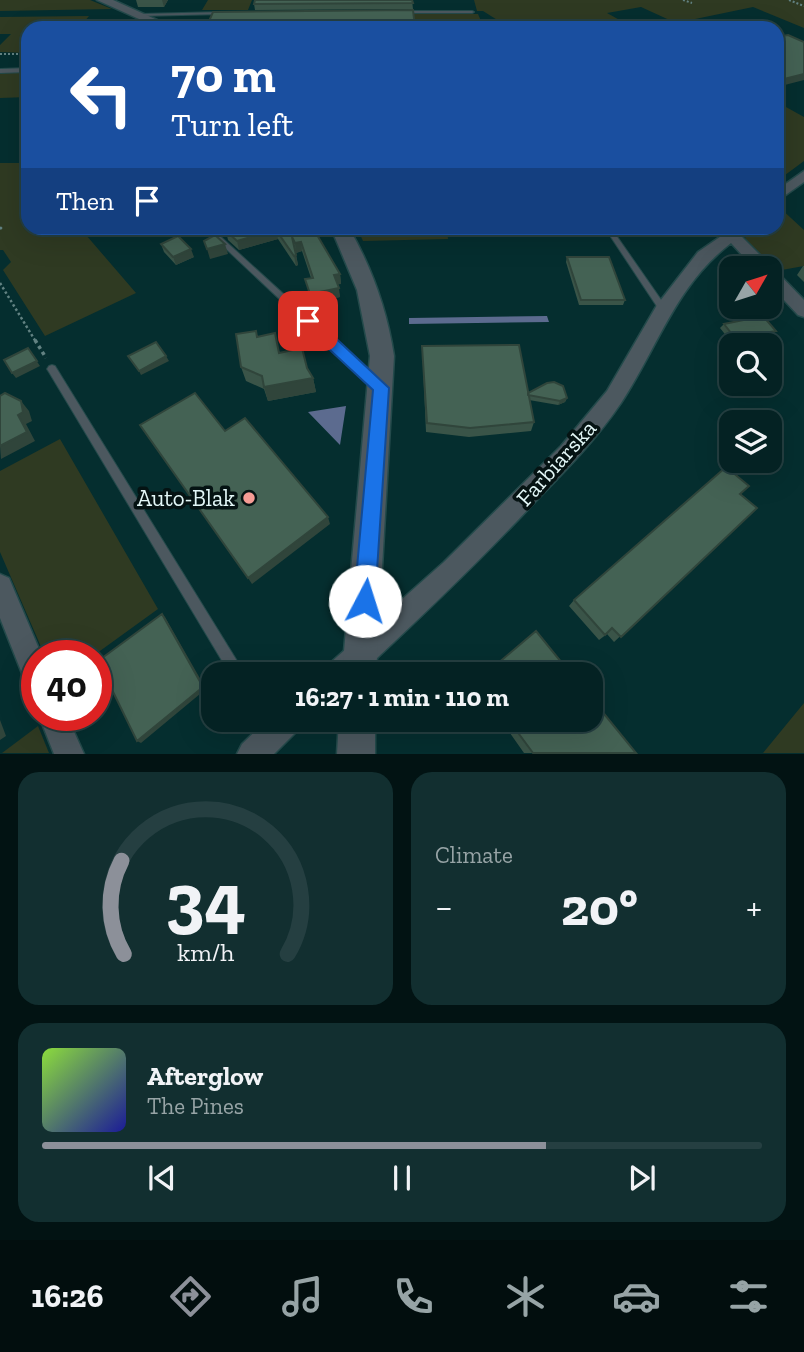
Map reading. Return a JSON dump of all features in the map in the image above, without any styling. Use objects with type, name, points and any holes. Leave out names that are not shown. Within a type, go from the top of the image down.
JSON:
[{"type":"street","points":[[103,0],[153,21]]},
{"type":"street","points":[[784,191],[804,175]]},
{"type":"street","points":[[343,235],[363,275],[377,316],[382,356],[354,662]]},
{"type":"street","name":"Farbiarska","points":[[358,662],[453,571],[569,452],[614,397],[663,309],[705,256],[734,235]]},
{"type":"street","points":[[740,235],[755,256]]},
{"type":"street","points":[[782,288],[804,311]]},
{"type":"street","points":[[0,587],[22,640]]},
{"type":"street","points":[[59,731],[69,754]]},
{"type":"street","points":[[252,754],[270,732]]},
{"type":"street","points":[[356,754],[357,732]]},
{"type":"lane","points":[[400,12],[472,12]]},
{"type":"lane","points":[[140,15],[227,13]]},
{"type":"lane","points":[[0,71],[21,70]]},
{"type":"lane","points":[[214,235],[381,388]]},
{"type":"lane","points":[[613,235],[663,309]]},
{"type":"lane","points":[[52,369],[231,662]]},
{"type":"path","points":[[683,0],[692,3]]},
{"type":"path","points":[[789,0],[804,6]]},
{"type":"path","points":[[0,54],[21,54]]},
{"type":"path","points":[[0,284],[52,369]]},
{"type":"green space","points":[[0,0],[90,0],[112,9],[0,11]]},
{"type":"green space","points":[[208,0],[252,0],[248,10],[202,10]]},
{"type":"green space","points":[[474,0],[804,0],[804,28],[753,7],[686,21],[672,21],[641,7],[607,13],[621,21],[499,21],[483,11],[477,11]]},
{"type":"green space","points":[[371,14],[478,14],[481,21],[370,21]]},
{"type":"green space","points":[[89,16],[85,21],[21,21],[21,53],[0,52],[0,45],[11,34],[0,34],[0,17]]},
{"type":"green space","points":[[21,72],[21,97],[0,98],[0,73]]},
{"type":"green space","points":[[784,106],[804,117],[804,161],[784,176]]},
{"type":"green space","points":[[0,163],[21,163],[21,235],[86,235],[136,293],[45,336],[3,270],[11,262],[3,250],[0,250]]},
{"type":"green space","points":[[784,212],[804,230],[804,266],[782,270],[782,256],[761,256],[746,240],[747,235],[784,235]]},
{"type":"green space","points":[[360,235],[448,235],[448,239],[363,241]]},
{"type":"green space","points":[[60,439],[158,609],[112,642],[112,640],[38,640],[0,552],[0,471]]},
{"type":"green space","points":[[804,703],[804,753],[763,753]]},
{"type":"green space","points":[[31,731],[40,731],[49,753],[2,753]]},
{"type":"water","points":[[547,316],[549,322],[409,324],[409,318]]},
{"type":"water","points":[[346,406],[340,445],[308,412]]},
{"type":"building","points":[[255,0],[412,0],[413,3],[254,4]]},
{"type":"building","points":[[413,10],[414,21],[209,21],[213,12]]},
{"type":"building","points":[[784,36],[804,42],[804,74],[784,79]]},
{"type":"building","points":[[215,235],[225,244],[207,249],[204,241]]},
{"type":"building","points":[[230,235],[258,235],[237,241]]},
{"type":"building","points":[[279,235],[317,235],[340,274],[334,275],[339,288],[310,294],[305,279],[313,278],[301,242],[295,243],[292,237],[294,256]]},
{"type":"building","points":[[178,236],[191,249],[173,257],[161,244]]},
{"type":"building","points":[[567,257],[609,257],[625,300],[581,300]]},
{"type":"building","points":[[766,319],[776,331],[731,333],[724,324]]},
{"type":"building","points":[[256,331],[257,337],[275,333],[279,353],[302,348],[307,368],[313,378],[264,387],[262,376],[241,367],[236,334]]},
{"type":"building","points":[[156,342],[166,356],[139,371],[128,356]]},
{"type":"building","points":[[519,345],[534,422],[470,428],[427,423],[422,346]]},
{"type":"building","points":[[28,348],[37,361],[12,373],[4,360]]},
{"type":"building","points":[[554,382],[563,386],[567,398],[560,401],[528,395],[547,383]]},
{"type":"building","points":[[5,393],[21,401],[23,412],[18,415],[27,432],[0,446],[0,396]]},
{"type":"building","points":[[195,393],[225,431],[245,418],[328,517],[248,578],[140,425]]},
{"type":"building","points":[[719,473],[733,473],[749,486],[740,494],[757,508],[621,637],[612,628],[605,635],[574,600]]},
{"type":"building","points":[[162,614],[201,683],[201,689],[137,741],[112,690],[112,651]]},
{"type":"building","points":[[536,631],[561,662],[499,662]]},
{"type":"building","points":[[603,712],[636,753],[533,753],[518,732],[603,732]]},
{"type":"place","name":"Auto-Blak","points":[[249,498]]},
{"type":"route","points":[[308,321],[381,388],[365,601]]}]
